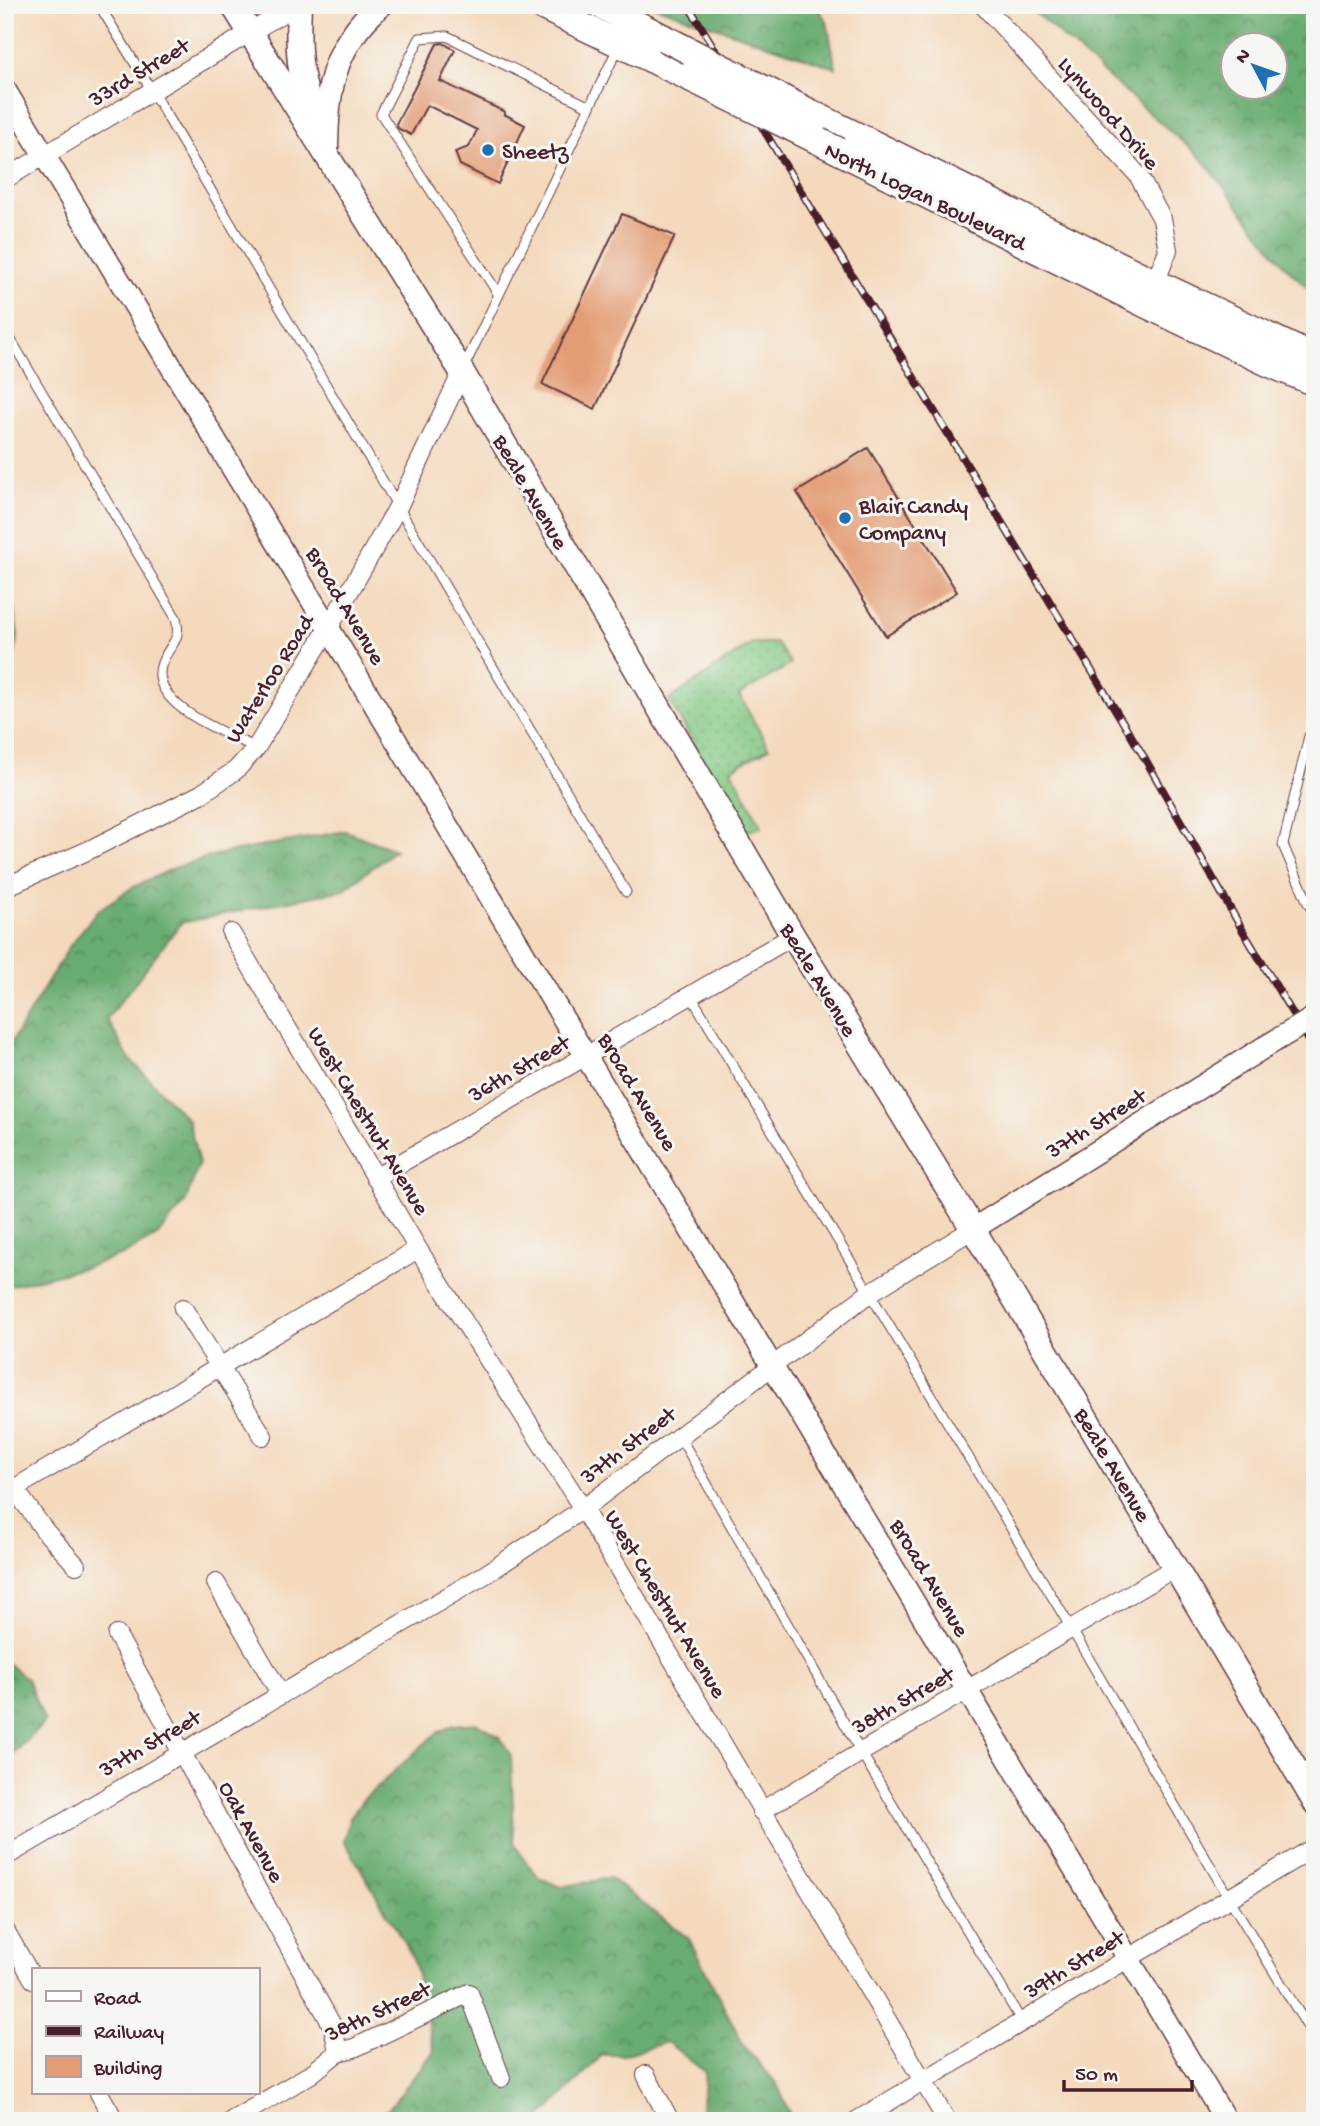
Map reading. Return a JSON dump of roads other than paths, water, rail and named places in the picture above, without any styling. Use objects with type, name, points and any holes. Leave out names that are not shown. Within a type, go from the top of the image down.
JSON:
[{"type":"main road","name":"Beale Avenue","points":[[233,5],[462,372],[793,936],[973,1229],[1315,1802]]},
{"type":"main road","name":"Beale Avenue","points":[[298,5],[298,49],[304,89],[326,155]]},
{"type":"main road","points":[[326,155],[328,100],[339,58],[356,28],[380,5]]},
{"type":"main road","name":"North Logan Boulevard","points":[[539,5],[839,151],[1150,294],[1315,358]]},
{"type":"main road","name":"North Logan Boulevard","points":[[600,5],[819,117],[1150,294],[1268,363],[1315,383]]},
{"type":"street","name":"33rd Street","points":[[5,178],[298,5]]},
{"type":"street","name":"Lynwood Drive","points":[[983,5],[1138,175],[1162,219],[1168,250],[1150,294]]},
{"type":"street","name":"Broad Avenue","points":[[5,90],[1226,2121]]},
{"type":"street","name":"Waterloo Road","points":[[5,887],[201,794],[236,770],[256,748],[399,505],[462,372]]},
{"type":"street","name":"West Chestnut Avenue","points":[[231,933],[418,1249],[583,1509],[947,2121]]},
{"type":"street","name":"36th Street","points":[[376,1178],[793,936]]},
{"type":"street","name":"37th Street","points":[[5,1857],[486,1574],[583,1509],[869,1294],[1315,1017]]},
{"type":"street","points":[[76,1565],[10,1491],[418,1249]]},
{"type":"street","points":[[183,1308],[263,1436]]},
{"type":"street","name":"38th Street","points":[[761,1811],[1176,1567]]},
{"type":"street","points":[[216,1583],[281,1695]]},
{"type":"street","name":"Oak Avenue","points":[[117,1635],[332,2027],[338,2052]]},
{"type":"street","name":"39th Street","points":[[856,2121],[1315,1847]]},
{"type":"street","points":[[5,1930],[32,1977]]},
{"type":"street","name":"38th Street","points":[[232,2121],[311,2074],[338,2052],[354,2048],[469,1993],[501,2078]]},
{"type":"street","points":[[646,2075],[670,2121]]},
{"type":"street","points":[[100,2094],[115,2121]]},
{"type":"lane","points":[[99,5],[399,505],[626,892]]},
{"type":"lane","points":[[499,295],[381,114],[420,38],[447,36],[590,107]]},
{"type":"lane","points":[[462,372],[620,44]]},
{"type":"lane","points":[[5,330],[176,618],[179,631],[161,664],[162,688],[168,698],[179,708],[256,748]]},
{"type":"lane","points":[[1315,734],[1309,736],[1283,845],[1309,905],[1315,911]]},
{"type":"lane","points":[[691,996],[1315,2039]]},
{"type":"lane","points":[[680,1437],[861,1752],[1022,2022]]},
{"type":"railway","points":[[688,5],[1144,757],[1315,1051]]},
{"type":"place","name":"Sheetz","points":[[488,150]]},
{"type":"place","name":"Blair Candy Company","points":[[845,518]]}]
